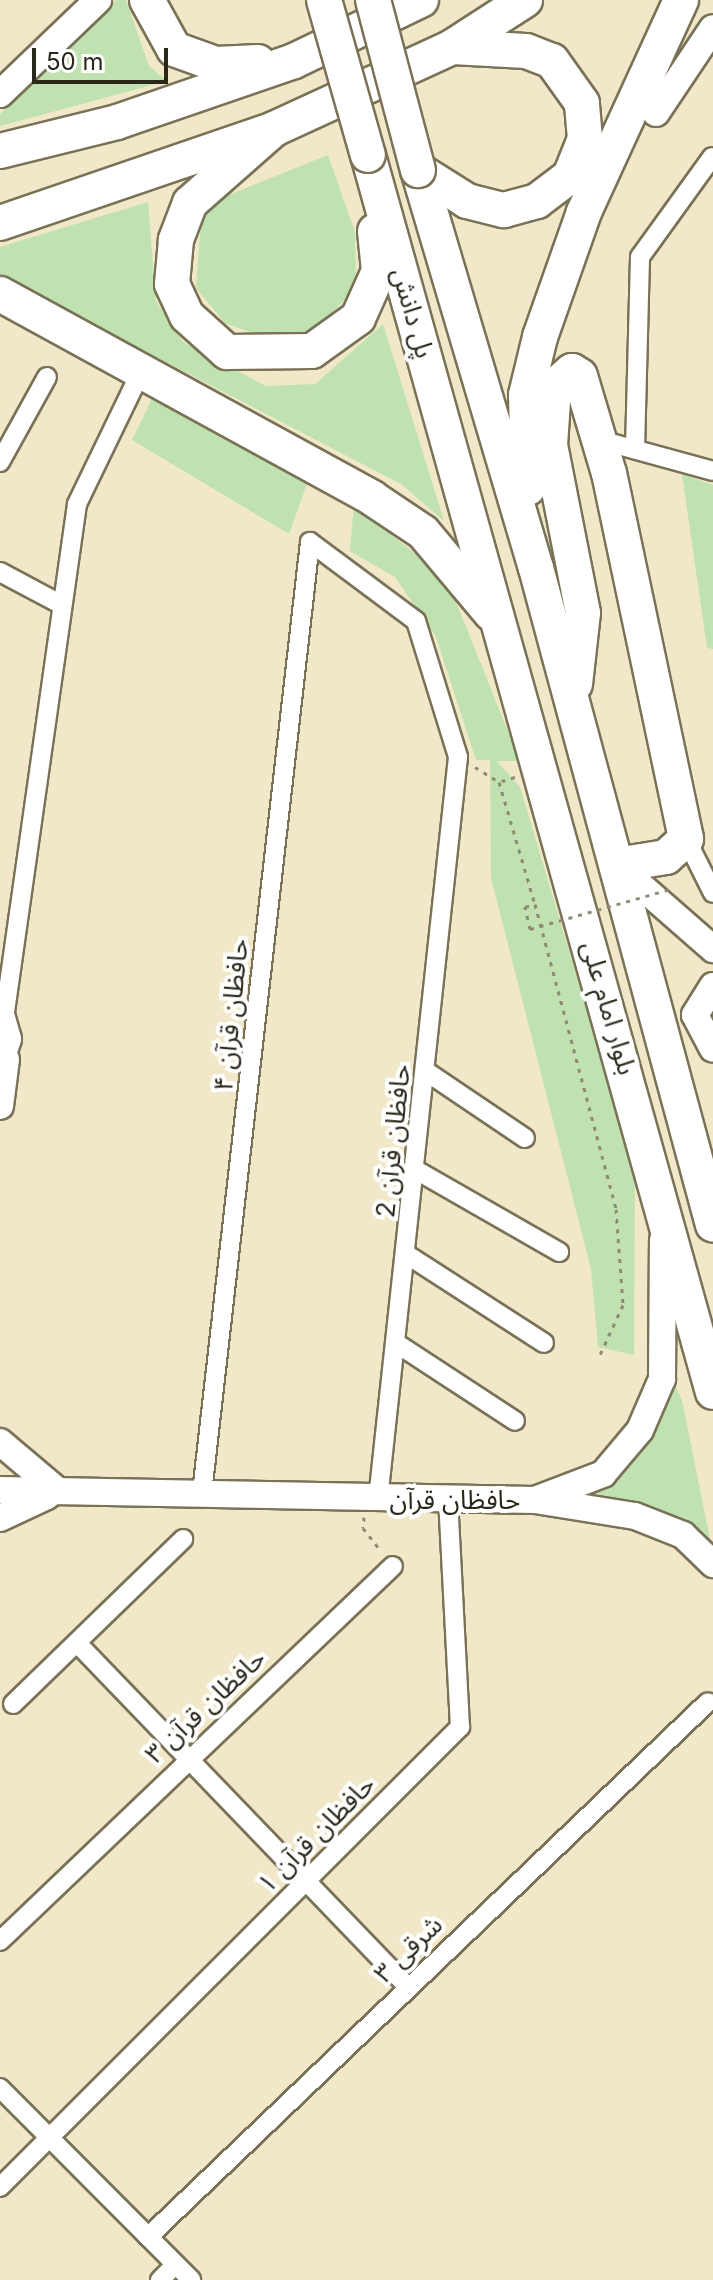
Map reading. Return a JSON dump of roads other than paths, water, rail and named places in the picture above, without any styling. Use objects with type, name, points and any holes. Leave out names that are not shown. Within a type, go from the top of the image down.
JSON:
[{"type":"highway","points":[[147,0],[174,49],[216,64],[294,61]]},
{"type":"highway","name":"پل دانش","points":[[324,0],[501,626]]},
{"type":"highway","name":"پل دانش","points":[[373,0],[418,170],[536,568]]},
{"type":"highway","points":[[0,151],[117,122],[294,61],[421,0]]},
{"type":"highway","points":[[0,223],[274,129],[452,47],[525,0]]},
{"type":"highway","points":[[536,568],[524,453],[529,380],[584,212],[681,0]]},
{"type":"highway","points":[[418,170],[467,201],[504,210],[537,201],[570,176],[585,139],[582,103],[552,61],[526,51],[452,47]]},
{"type":"highway","points":[[274,129],[190,203],[176,240],[172,284],[187,316],[227,352],[312,351],[358,318],[379,271],[368,155]]},
{"type":"highway","points":[[0,294],[372,498],[423,532],[501,626]]},
{"type":"highway","points":[[573,705],[583,613],[550,445],[560,377],[580,376],[600,440],[686,839],[666,857],[617,865]]},
{"type":"highway","name":"بلوار امام علی","points":[[536,568],[713,1225]]},
{"type":"highway","name":"بلوار امام علی","points":[[501,626],[664,1200],[713,1392]]},
{"type":"street","points":[[0,94],[98,0]]},
{"type":"street","points":[[656,113],[713,28]]},
{"type":"street","points":[[635,449],[640,257],[713,156]]},
{"type":"street","points":[[0,462],[47,377]]},
{"type":"street","points":[[0,1106],[2,1015],[77,504],[134,386]]},
{"type":"street","points":[[600,440],[713,471]]},
{"type":"street","name":"حافظان قرآن 2","points":[[310,542],[416,621],[458,757],[460,787],[396,1343],[371,1500]]},
{"type":"street","name":"حافظان قرآن ۴","points":[[202,1493],[310,542]]},
{"type":"street","points":[[0,572],[62,605]]},
{"type":"street","points":[[686,839],[713,893]]},
{"type":"street","points":[[617,865],[713,949]]},
{"type":"street","points":[[0,952],[15,936]]},
{"type":"street","points":[[713,986],[695,1015],[713,1049]]},
{"type":"street","points":[[427,1072],[525,1138]]},
{"type":"street","points":[[416,1170],[559,1252]]},
{"type":"street","name":"حافظان قرآن","points":[[0,1490],[202,1493],[371,1500],[535,1500],[603,1474],[640,1430],[662,1379],[664,1200]]},
{"type":"street","points":[[406,1254],[544,1343]]},
{"type":"street","points":[[396,1343],[515,1421]]},
{"type":"street","points":[[0,1442],[58,1491]]},
{"type":"street","name":"حافظان قرآن","points":[[0,1518],[58,1491]]},
{"type":"street","name":"حافظان قرآن ۱","points":[[0,2187],[51,2140],[460,1727],[448,1500]]},
{"type":"street","points":[[535,1500],[635,1516],[683,1535],[713,1564]]},
{"type":"street","points":[[13,1704],[183,1539]]},
{"type":"street","name":"حافظان قرآن ۳","points":[[0,1941],[188,1756],[393,1566]]},
{"type":"street","points":[[78,1644],[407,1986]]},
{"type":"street","name":"۳ شرقی","points":[[148,2237],[407,1986],[708,1702]]},
{"type":"street","points":[[0,2088],[191,2280]]},
{"type":"street","points":[[160,2280],[175,2265]]}]
